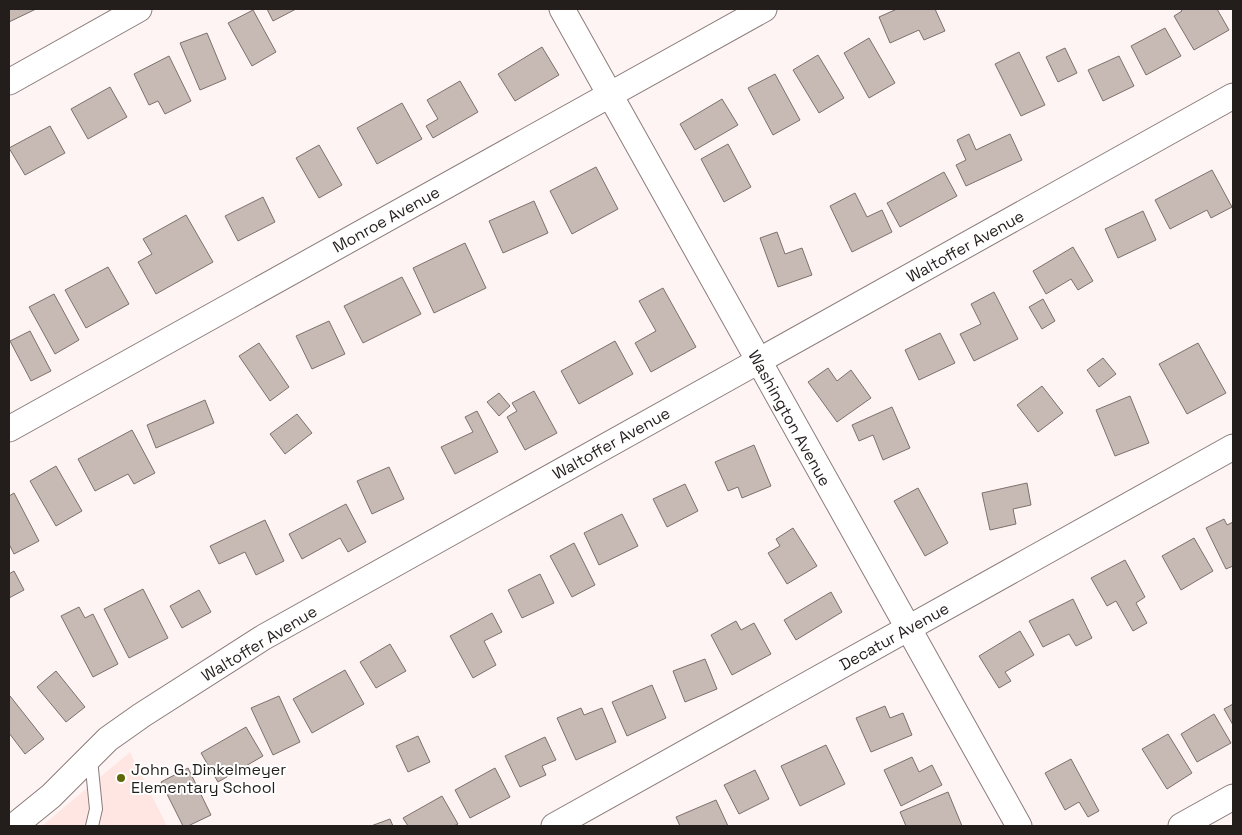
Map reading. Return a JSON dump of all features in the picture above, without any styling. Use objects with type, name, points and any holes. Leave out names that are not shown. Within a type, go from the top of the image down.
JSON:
[{"type":"street","points":[[9,82],[139,9]]},
{"type":"street","name":"Washington Avenue","points":[[562,9],[1019,826]]},
{"type":"street","name":"Monroe Avenue","points":[[9,429],[764,9]]},
{"type":"street","name":"Waltoffer Avenue","points":[[14,826],[51,796],[108,740],[142,715],[264,637],[1233,96]]},
{"type":"street","name":"Decatur Avenue","points":[[554,826],[1233,447]]},
{"type":"street","points":[[1181,826],[1233,797]]},
{"type":"lane","points":[[90,759],[96,809],[92,826]]},
{"type":"shaded area","name":"John G. Dinkelmeyer Elementary School","points":[[130,752],[167,826],[42,826]]},
{"type":"building","points":[[9,9],[36,9],[9,22]]},
{"type":"building","points":[[267,9],[296,9],[273,21]]},
{"type":"building","points":[[897,9],[935,9],[945,31],[924,40],[919,30],[890,43],[879,17]]},
{"type":"building","points":[[1180,9],[1217,9],[1229,30],[1194,50],[1174,16],[1182,11]]},
{"type":"building","points":[[253,10],[276,52],[252,66],[228,23]]},
{"type":"building","points":[[1165,28],[1181,56],[1146,75],[1131,46]]},
{"type":"building","points":[[207,33],[226,79],[200,90],[180,43]]},
{"type":"building","points":[[869,38],[895,83],[869,98],[844,53]]},
{"type":"building","points":[[542,47],[559,75],[515,101],[498,74]]},
{"type":"building","points":[[1065,48],[1077,73],[1058,82],[1046,57]]},
{"type":"building","points":[[1019,52],[1045,105],[1021,116],[995,64]]},
{"type":"building","points":[[818,55],[844,98],[819,113],[793,70]]},
{"type":"building","points":[[169,56],[191,101],[165,114],[158,101],[149,105],[134,74]]},
{"type":"building","points":[[1119,56],[1134,86],[1103,101],[1088,70]]},
{"type":"building","points":[[775,74],[800,120],[773,135],[748,88]]},
{"type":"building","points":[[460,81],[478,112],[433,138],[426,126],[438,119],[427,100]]},
{"type":"building","points":[[110,87],[127,117],[88,139],[71,109]]},
{"type":"building","points":[[722,99],[738,125],[695,150],[680,124]]},
{"type":"building","points":[[402,103],[422,139],[377,164],[357,128]]},
{"type":"building","points":[[50,126],[65,153],[25,175],[9,148]]},
{"type":"building","points":[[969,134],[976,150],[1010,134],[1022,160],[966,186],[956,165],[966,160],[957,140]]},
{"type":"building","points":[[728,144],[751,187],[724,202],[701,159]]},
{"type":"building","points":[[319,145],[342,185],[319,198],[296,158]]},
{"type":"building","points":[[596,167],[618,209],[572,234],[550,191]]},
{"type":"building","points":[[1212,170],[1232,207],[1211,218],[1207,210],[1170,229],[1155,200]]},
{"type":"building","points":[[944,172],[957,196],[900,227],[887,203]]},
{"type":"building","points":[[855,193],[867,217],[882,210],[892,232],[852,252],[830,206]]},
{"type":"building","points":[[263,197],[275,222],[238,241],[225,216]]},
{"type":"building","points":[[534,201],[548,233],[503,253],[489,221]]},
{"type":"building","points":[[1143,211],[1156,240],[1118,258],[1105,229]]},
{"type":"building","points":[[186,215],[213,262],[156,294],[138,262],[152,254],[143,239]]},
{"type":"building","points":[[777,232],[785,254],[802,248],[812,275],[778,287],[760,238]]},
{"type":"building","points":[[465,243],[486,288],[434,313],[413,268]]},
{"type":"building","points":[[1073,247],[1093,281],[1078,290],[1071,279],[1046,294],[1033,271]]},
{"type":"building","points":[[108,267],[129,304],[86,328],[65,290]]},
{"type":"building","points":[[402,277],[421,314],[363,343],[344,306]]},
{"type":"building","points":[[663,288],[696,347],[651,372],[635,343],[656,331],[639,301]]},
{"type":"building","points":[[994,292],[1018,339],[974,361],[960,334],[981,324],[971,304]]},
{"type":"building","points":[[54,294],[79,340],[55,354],[29,307]]},
{"type":"building","points":[[1043,299],[1055,321],[1042,329],[1029,307]]},
{"type":"building","points":[[329,321],[345,354],[312,369],[296,336]]},
{"type":"building","points":[[30,331],[51,371],[31,381],[10,341]]},
{"type":"building","points":[[940,333],[955,363],[919,380],[905,350]]},
{"type":"building","points":[[615,341],[633,374],[579,404],[561,371]]},
{"type":"building","points":[[259,343],[289,387],[270,401],[239,356]]},
{"type":"building","points":[[1198,343],[1226,393],[1187,414],[1159,364]]},
{"type":"building","points":[[1103,358],[1116,374],[1099,387],[1087,370]]},
{"type":"building","points":[[828,368],[837,381],[851,370],[871,398],[837,422],[808,382]]},
{"type":"building","points":[[1042,386],[1063,413],[1038,432],[1017,405]]},
{"type":"building","points":[[534,391],[557,433],[525,450],[507,417],[517,411],[512,403]]},
{"type":"building","points":[[499,393],[510,406],[499,416],[487,402]]},
{"type":"building","points":[[1130,396],[1149,443],[1115,456],[1096,410]]},
{"type":"building","points":[[205,400],[214,423],[156,448],[147,425]]},
{"type":"building","points":[[892,407],[910,448],[883,460],[873,435],[859,441],[852,425]]},
{"type":"building","points":[[477,411],[498,452],[455,474],[441,447],[473,432],[465,417]]},
{"type":"building","points":[[297,414],[312,433],[285,454],[270,434]]},
{"type":"building","points":[[132,430],[155,473],[134,484],[128,474],[95,491],[78,459]]},
{"type":"building","points":[[754,445],[771,486],[742,498],[738,487],[728,491],[715,462]]},
{"type":"building","points":[[56,466],[82,511],[56,526],[30,481]]},
{"type":"building","points":[[389,467],[404,499],[372,514],[357,481]]},
{"type":"building","points":[[1027,483],[1031,505],[1013,509],[1016,524],[990,530],[982,493]]},
{"type":"building","points":[[685,484],[698,511],[667,527],[653,499]]},
{"type":"building","points":[[918,488],[948,543],[925,556],[894,501]]},
{"type":"building","points":[[14,493],[39,541],[14,554],[9,544],[9,496]]},
{"type":"building","points":[[346,504],[366,542],[348,552],[340,538],[302,559],[289,534]]},
{"type":"building","points":[[622,514],[638,546],[599,565],[584,533]]},
{"type":"building","points":[[1224,519],[1227,525],[1233,522],[1233,566],[1226,569],[1206,528]]},
{"type":"building","points":[[265,520],[284,561],[256,575],[245,552],[219,564],[210,546]]},
{"type":"building","points":[[793,528],[817,566],[787,584],[768,553],[780,546],[776,539]]},
{"type":"building","points":[[1194,538],[1213,571],[1181,590],[1162,556]]},
{"type":"building","points":[[574,543],[595,585],[572,597],[550,556]]},
{"type":"building","points":[[1125,560],[1145,597],[1136,603],[1147,623],[1133,631],[1116,601],[1107,606],[1091,578]]},
{"type":"building","points":[[14,571],[24,590],[9,598],[9,574]]},
{"type":"building","points":[[540,574],[554,603],[522,618],[508,590]]},
{"type":"building","points":[[143,589],[168,638],[129,658],[104,609]]},
{"type":"building","points":[[199,590],[211,612],[182,628],[170,606]]},
{"type":"building","points":[[831,592],[842,612],[796,640],[784,620]]},
{"type":"building","points":[[1073,599],[1092,638],[1076,646],[1069,634],[1043,647],[1029,621]]},
{"type":"building","points":[[79,607],[85,618],[93,614],[118,664],[93,677],[61,616]]},
{"type":"building","points":[[492,613],[502,632],[484,641],[496,665],[473,678],[450,636]]},
{"type":"building","points":[[736,621],[741,630],[754,623],[771,654],[732,675],[711,635]]},
{"type":"building","points":[[1020,631],[1034,655],[1005,672],[1011,681],[999,688],[979,656]]},
{"type":"building","points":[[390,644],[406,671],[376,688],[360,662]]},
{"type":"building","points":[[705,659],[717,689],[685,702],[673,671]]},
{"type":"building","points":[[345,670],[364,704],[312,733],[293,699]]},
{"type":"building","points":[[56,671],[85,707],[66,722],[37,687]]},
{"type":"building","points":[[652,685],[666,718],[627,736],[612,702]]},
{"type":"building","points":[[10,696],[44,739],[25,754],[9,733]]},
{"type":"building","points":[[279,696],[300,742],[273,755],[251,708]]},
{"type":"building","points":[[1233,704],[1233,725],[1224,709]]},
{"type":"building","points":[[885,706],[890,718],[903,713],[912,735],[871,752],[856,718]]},
{"type":"building","points":[[581,708],[584,715],[602,708],[616,742],[576,760],[557,718]]},
{"type":"building","points":[[1214,714],[1231,743],[1197,762],[1181,734]]},
{"type":"building","points":[[246,727],[263,756],[218,782],[201,753]]},
{"type":"building","points":[[1168,734],[1192,773],[1167,789],[1142,749]]},
{"type":"building","points":[[418,736],[430,762],[408,772],[396,746]]},
{"type":"building","points":[[545,737],[556,760],[542,766],[546,775],[520,787],[505,756]]},
{"type":"building","points":[[826,745],[845,784],[800,806],[781,766]]},
{"type":"building","points":[[912,757],[919,772],[932,765],[942,785],[901,806],[884,770]]},
{"type":"building","points":[[1071,759],[1099,811],[1088,817],[1079,802],[1065,810],[1045,773]]},
{"type":"building","points":[[188,768],[211,815],[188,826],[183,826],[161,782]]},
{"type":"building","points":[[495,768],[510,797],[470,818],[455,790]]},
{"type":"building","points":[[755,770],[769,799],[739,814],[724,785]]},
{"type":"building","points":[[948,792],[962,826],[906,826],[900,812]]},
{"type":"building","points":[[442,796],[458,824],[454,826],[408,826],[403,818]]},
{"type":"building","points":[[716,800],[728,826],[680,826],[676,817]]},
{"type":"building","points":[[390,819],[393,826],[371,826]]},
{"type":"place","name":"John G. Dinkelmeyer Elementary School","points":[[121,778]]}]
